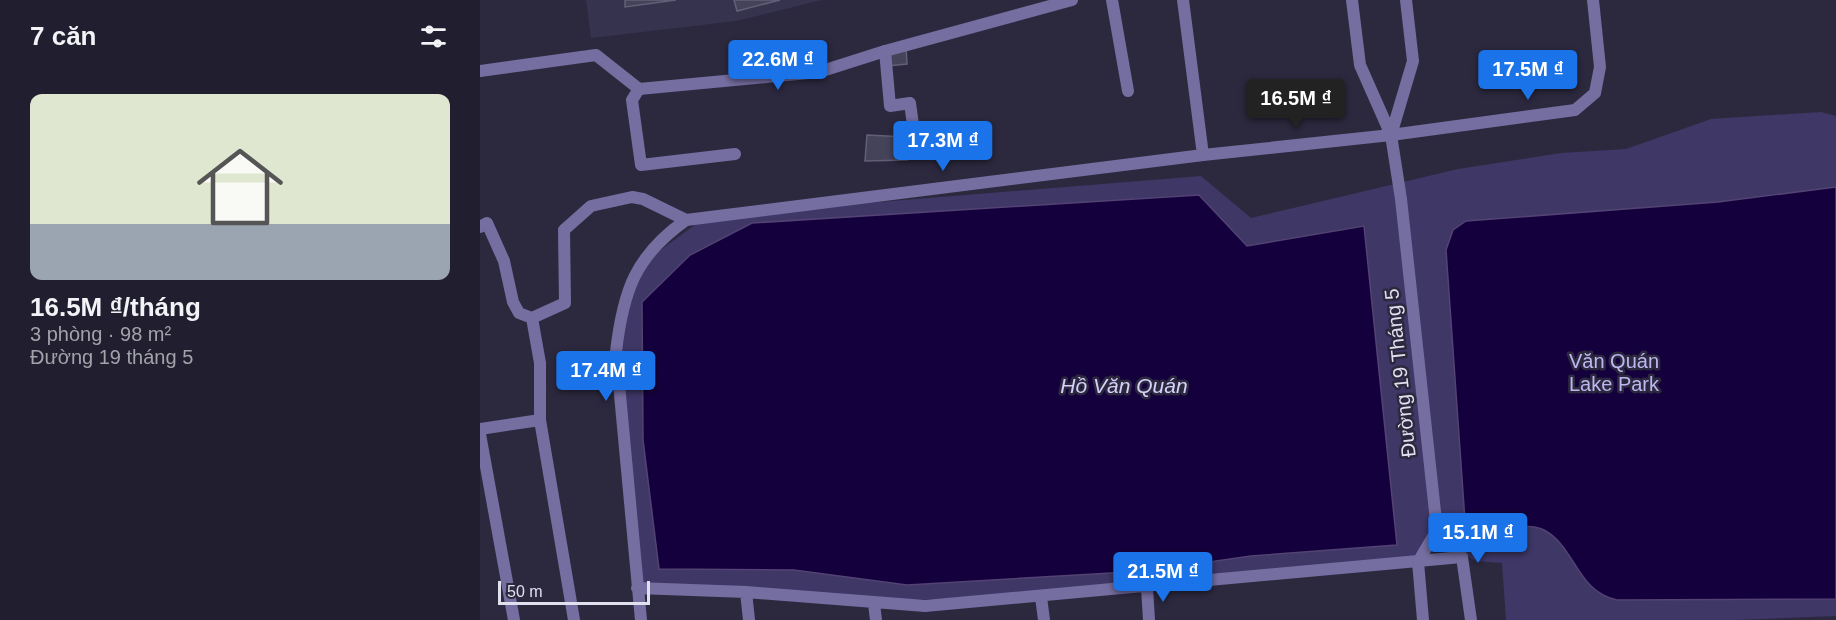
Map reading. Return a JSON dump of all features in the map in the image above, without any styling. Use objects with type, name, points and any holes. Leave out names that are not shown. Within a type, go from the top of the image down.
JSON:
[{"type":"street","points":[[480,71],[596,55],[639,89],[819,72],[885,51],[1072,0]]},
{"type":"street","points":[[1112,0],[1128,91]]},
{"type":"street","points":[[1183,0],[1203,155]]},
{"type":"street","points":[[1352,0],[1360,65],[1391,135]]},
{"type":"street","points":[[1391,135],[1413,61],[1406,0]]},
{"type":"street","points":[[641,620],[616,352],[620,317],[628,288],[644,258],[664,235],[686,220],[1203,155],[1391,135],[1575,110],[1595,93],[1600,67],[1593,0]]},
{"type":"street","points":[[885,51],[890,106],[910,103],[916,130],[917,154]]},
{"type":"street","points":[[639,89],[632,100],[641,165],[735,154]]},
{"type":"street","name":"Đường 19 Tháng 5","points":[[1391,135],[1402,212],[1437,530]]},
{"type":"street","points":[[480,227],[488,223],[504,261],[513,303],[519,313],[532,318],[565,303],[564,230],[591,206],[632,197],[643,199],[686,220]]},
{"type":"street","points":[[532,318],[540,363],[540,420],[574,620]]},
{"type":"street","points":[[480,429],[540,420]]},
{"type":"street","points":[[480,434],[514,620]]},
{"type":"street","points":[[1424,620],[1418,562],[1437,530],[1462,557],[1471,620]]},
{"type":"street","points":[[637,588],[746,592],[874,604],[925,606],[1147,588],[1462,557]]},
{"type":"street","points":[[1147,588],[1149,620]]},
{"type":"street","points":[[746,592],[749,620]]},
{"type":"street","points":[[1041,597],[1044,620]]},
{"type":"street","points":[[874,604],[876,620]]},
{"type":"street","points":[[925,606],[926,620]]},
{"type":"shaded area","points":[[586,0],[822,0],[736,21],[591,38]]},
{"type":"green space","name":"Văn Quán Lake Park","points":[[1821,112],[1836,116],[1836,616],[1736,620],[1506,620],[1502,563],[1475,561],[1452,546],[1447,525],[1412,558],[1016,596],[909,600],[640,586],[620,353],[623,316],[647,260],[707,216],[1201,176],[1251,218],[1458,169],[1561,153],[1626,149],[1711,119]]},
{"type":"water","points":[[1836,187],[1836,599],[1617,600],[1593,588],[1563,547],[1544,530],[1524,527],[1483,531],[1465,521],[1446,250],[1453,230],[1466,221],[1718,202]]},
{"type":"water","name":"Hồ Văn Quán","points":[[1199,195],[1247,246],[1364,226],[1397,545],[1251,556],[1146,571],[907,585],[794,570],[659,569],[643,440],[642,302],[690,255],[752,223]]},
{"type":"building","points":[[625,0],[676,0],[625,7]]},
{"type":"building","points":[[734,0],[780,0],[737,11]]},
{"type":"building","points":[[906,47],[907,64],[887,66],[885,51]]},
{"type":"building","points":[[867,135],[906,137],[907,160],[865,161]]}]
